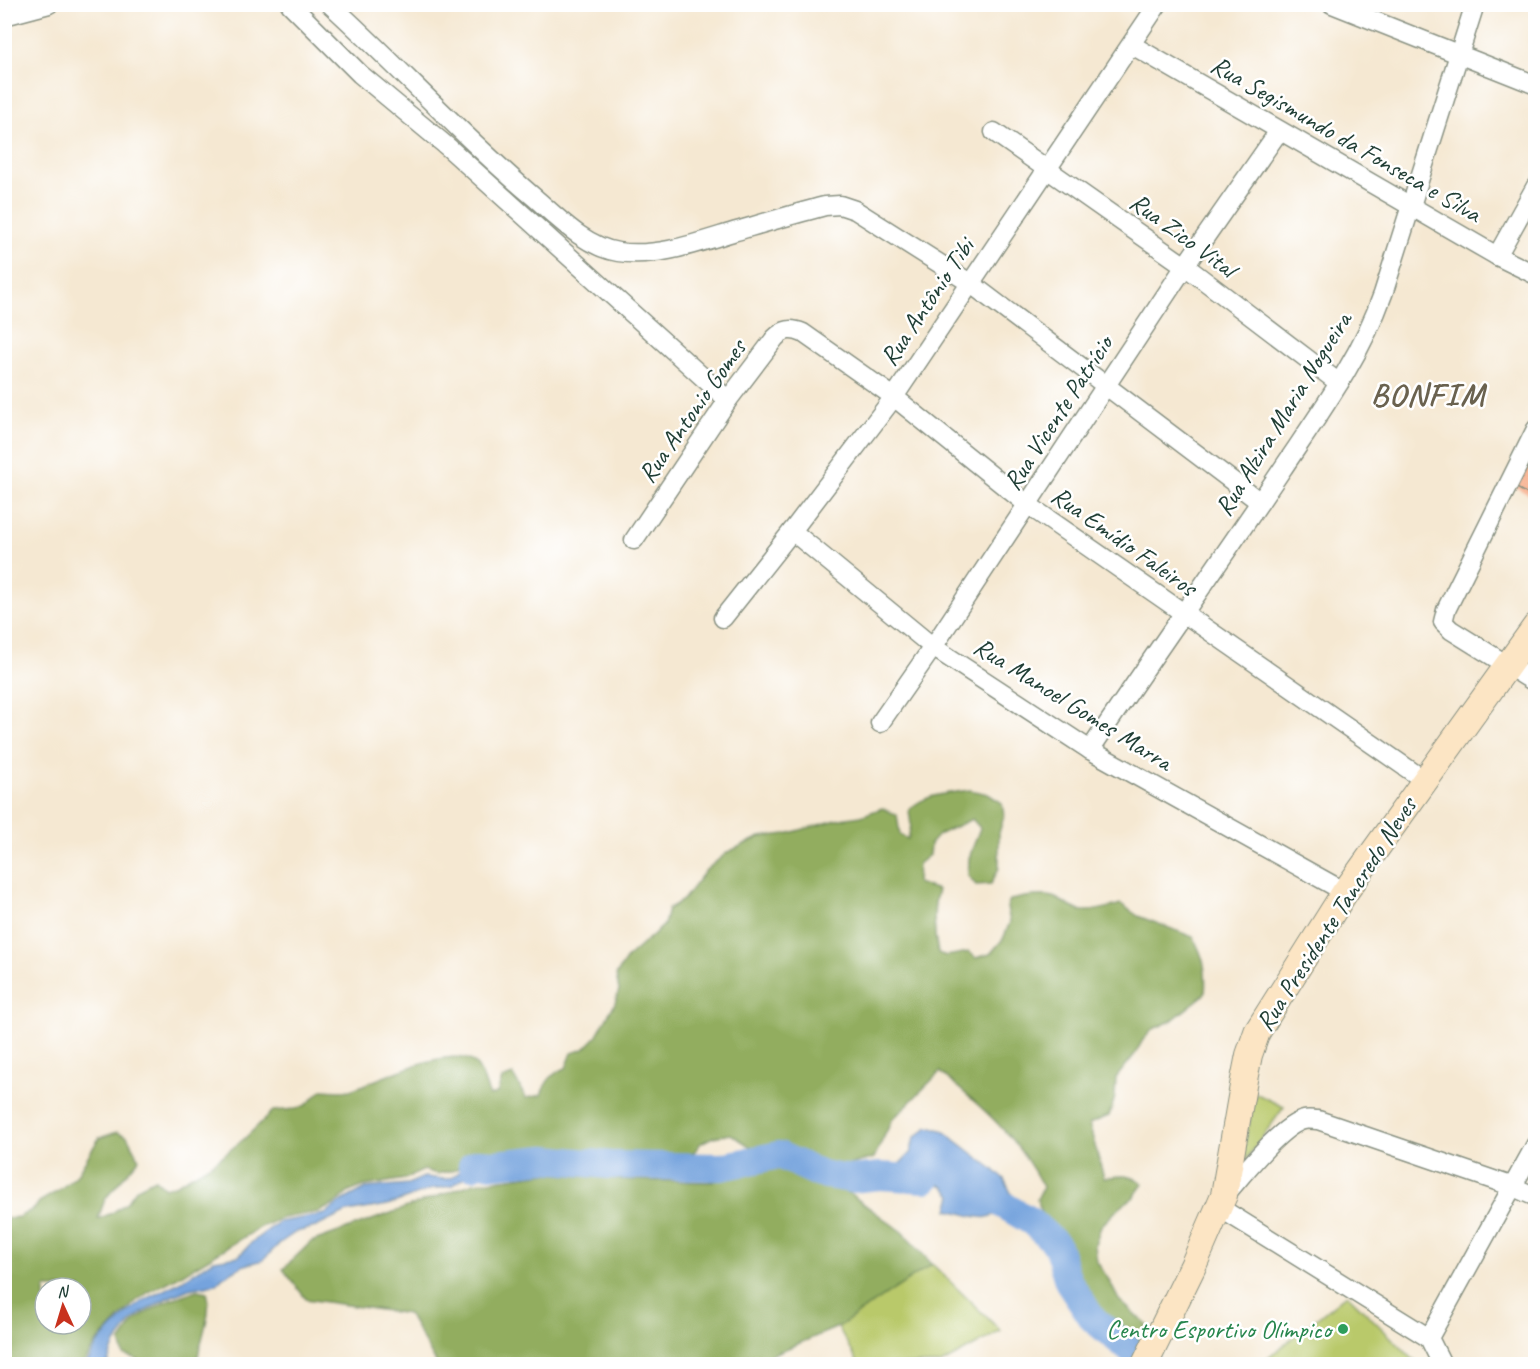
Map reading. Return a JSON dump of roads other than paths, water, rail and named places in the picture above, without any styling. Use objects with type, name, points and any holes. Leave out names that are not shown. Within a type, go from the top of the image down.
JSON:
[{"type":"main road","name":"Rua Presidente Tancredo Neves","points":[[1145,1365],[1222,1202],[1249,1055],[1257,1032],[1346,892],[1536,626]]},
{"type":"street","points":[[4,16],[49,4]]},
{"type":"street","points":[[290,4],[360,74],[441,141],[728,400]]},
{"type":"street","points":[[330,4],[511,178],[573,230],[594,243],[616,252],[636,253],[696,243],[825,206],[840,206],[855,210],[970,282],[1260,502]]},
{"type":"street","name":"Rua Antônio Tibi","points":[[723,618],[894,397],[1158,4]]},
{"type":"street","points":[[1332,4],[1536,86]]},
{"type":"street","name":"Rua Alzira Maria Nogueira","points":[[1090,750],[1260,502],[1339,383],[1372,326],[1475,4]]},
{"type":"street","name":"Rua Segismundo da Fonseca e Silva","points":[[1132,45],[1497,256],[1536,275]]},
{"type":"street","name":"Rua Vicente Patrício","points":[[880,723],[1028,505],[1185,266],[1279,131]]},
{"type":"street","name":"Rua Zico Vital","points":[[994,132],[1185,266],[1339,383]]},
{"type":"street","points":[[1497,256],[1536,186]]},
{"type":"street","name":"Rua Antonio Gomes","points":[[634,540],[728,400],[780,333],[790,330],[803,333]]},
{"type":"street","name":"Rua Emídio Faleiros","points":[[803,333],[894,397],[1028,505],[1424,780]]},
{"type":"street","points":[[1536,429],[1443,617],[1446,627],[1536,683]]},
{"type":"street","name":"Rua Manoel Gomes Marra","points":[[792,531],[933,647],[1090,750],[1346,892]]},
{"type":"street","points":[[1442,1365],[1429,1338],[1222,1202],[1282,1133],[1305,1119],[1318,1120],[1511,1186],[1536,1197]]},
{"type":"street","points":[[1429,1338],[1536,1144]]},
{"type":"water","points":[[928,1127],[942,1130],[1004,1179],[1012,1195],[1011,1203],[995,1215],[973,1216],[948,1210],[952,1195],[943,1186],[931,1180],[909,1182],[888,1176],[911,1152],[914,1138]]},
{"type":"water","points":[[474,1161],[514,1162],[478,1168],[452,1186],[432,1189],[388,1205],[347,1212],[316,1227],[296,1232],[280,1243],[263,1260],[242,1266],[216,1284],[189,1289],[167,1298],[142,1313],[132,1321],[115,1343],[107,1364],[86,1364],[98,1343],[128,1312],[144,1300],[178,1283],[214,1260],[239,1256],[253,1241],[279,1222],[325,1214],[342,1201],[366,1188],[408,1184],[424,1177],[451,1178]]},
{"type":"waterway","points":[[472,1166],[477,1163],[495,1164],[545,1159],[610,1165],[721,1167],[779,1155],[820,1174],[851,1179],[880,1176],[926,1179]]},
{"type":"waterway","points":[[973,1187],[1032,1222],[1057,1245],[1068,1281],[1093,1319],[1147,1364]]},
{"type":"place","name":"Centro Esportivo Olímpico","points":[[1343,1329]]},
{"type":"district","name":"BONFIM","points":[[1428,394]]}]
